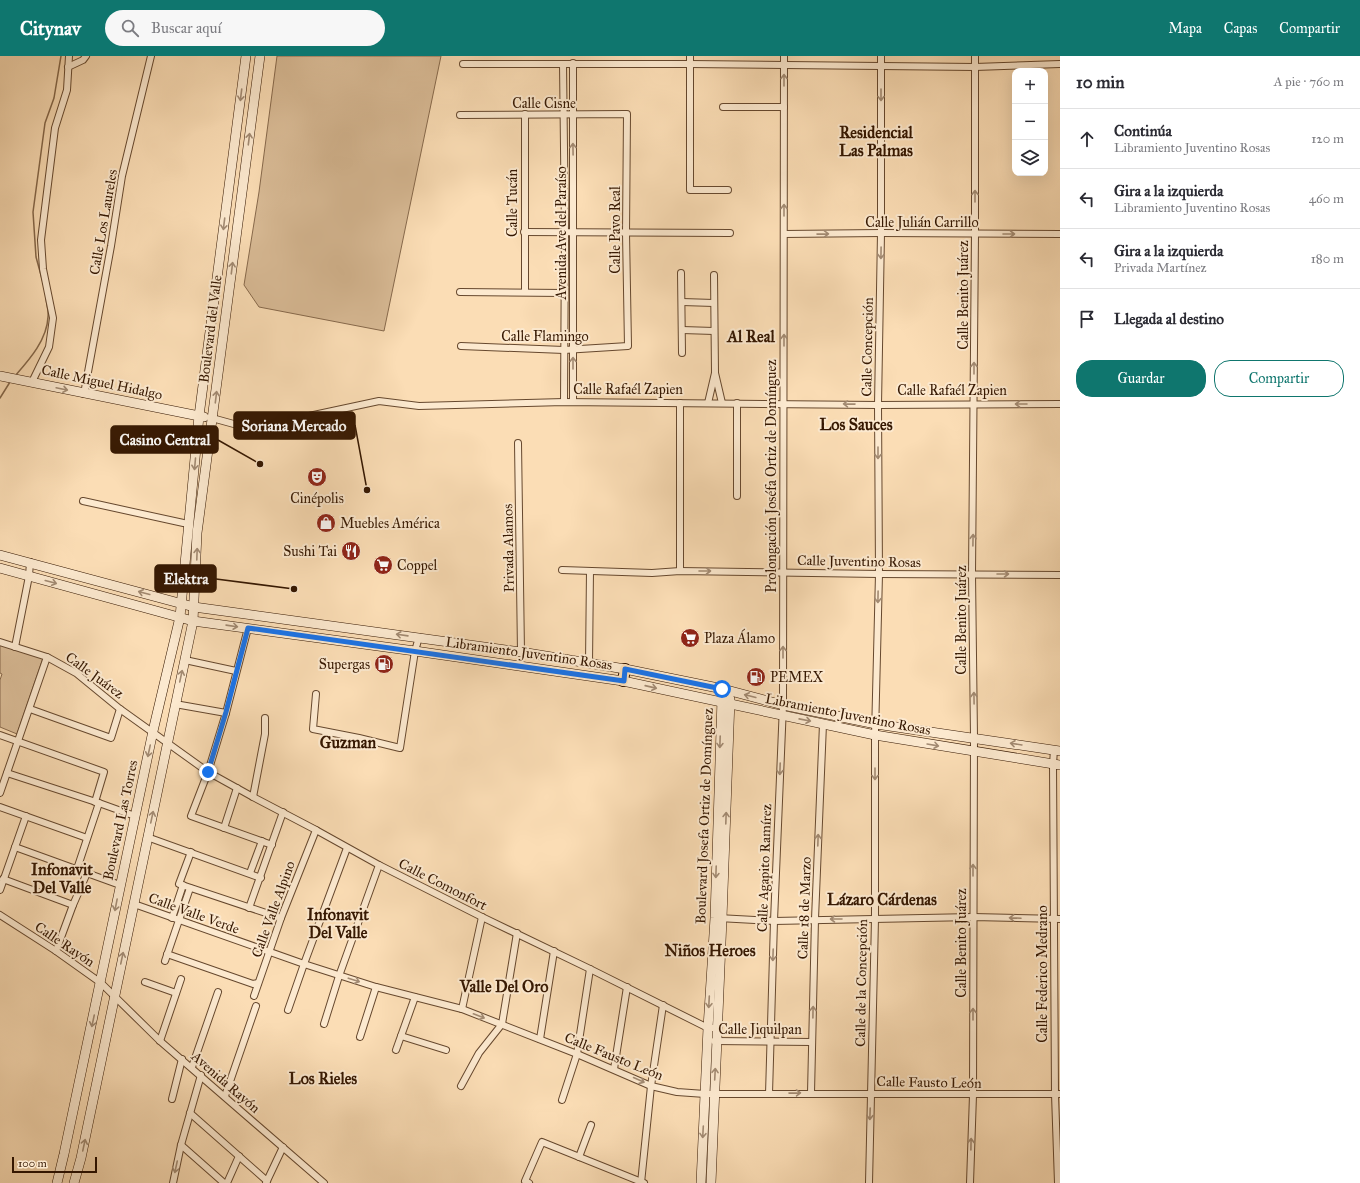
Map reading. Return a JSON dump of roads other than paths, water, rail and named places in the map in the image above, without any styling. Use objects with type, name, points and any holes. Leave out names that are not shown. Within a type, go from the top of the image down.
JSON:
[{"type":"main road","points":[[624,681],[625,669]]},
{"type":"street","points":[[28,381],[49,347],[54,318],[43,269],[41,240],[55,128],[67,90],[69,56]]},
{"type":"street","points":[[68,66],[83,60],[86,56]]},
{"type":"street","name":"Calle Los Laureles","points":[[84,394],[122,176],[151,56]]},
{"type":"street","name":"Boulevard del Valle","points":[[181,603],[199,416],[246,56]]},
{"type":"street","name":"Boulevard del Valle","points":[[194,607],[197,533],[204,490],[212,418],[215,405],[260,56]]},
{"type":"street","points":[[690,56],[690,190],[728,190]]},
{"type":"street","name":"Prolongación Joséfa Ortiz de Domínguez","points":[[782,716],[784,56]]},
{"type":"street","name":"Calle Concepción","points":[[875,735],[879,574],[878,405],[881,233],[881,56]]},
{"type":"street","name":"Calle Benito Juárez","points":[[970,1183],[972,1095],[974,737],[972,574],[975,56]]},
{"type":"street","points":[[463,64],[881,65],[975,67],[1060,64]]},
{"type":"street","name":"Avenida Ave del Paraíso","points":[[563,64],[565,233],[564,402]]},
{"type":"street","name":"Avenida Ave del Paraíso","points":[[573,64],[573,402]]},
{"type":"street","points":[[723,107],[784,107]]},
{"type":"street","name":"Calle Tucán","points":[[525,114],[525,292]]},
{"type":"street","name":"Calle Cisne","points":[[460,115],[627,114]]},
{"type":"street","name":"Calle Pavo Real","points":[[627,114],[626,233],[628,346]]},
{"type":"street","points":[[229,185],[243,186]]},
{"type":"street","points":[[524,232],[730,233]]},
{"type":"street","name":"Calle Julián Carrillo","points":[[784,234],[1060,234]]},
{"type":"street","points":[[681,273],[682,353]]},
{"type":"street","points":[[708,403],[714,373],[714,275]]},
{"type":"street","points":[[460,292],[564,293]]},
{"type":"street","points":[[682,302],[714,302]]},
{"type":"street","points":[[682,330],[714,330]]},
{"type":"street","points":[[210,334],[224,336]]},
{"type":"street","name":"Calle Flamingo","points":[[461,346],[573,350],[628,346]]},
{"type":"street","points":[[714,373],[722,403]]},
{"type":"street","name":"Calle Miguel Hidalgo","points":[[3,376],[84,394],[199,416]]},
{"type":"street","name":"Calle Rafaél Zapien","points":[[199,416],[241,426],[309,416],[379,401],[419,406],[564,402],[878,405],[1060,404]]},
{"type":"street","points":[[680,403],[680,571]]},
{"type":"street","points":[[737,404],[737,496]]},
{"type":"street","name":"Privada Alamos","points":[[518,443],[520,652]]},
{"type":"street","points":[[194,479],[204,490]]},
{"type":"street","points":[[83,501],[188,524]]},
{"type":"street","name":"Libramiento Juventino Rosas","points":[[0,554],[194,607],[419,637],[589,663],[726,690],[783,705],[876,724],[1057,750]]},
{"type":"street","points":[[15,647],[29,576],[30,562]]},
{"type":"street","name":"Libramiento Juventino Rosas","points":[[0,568],[193,621],[624,681],[875,735],[973,752],[1056,764]]},
{"type":"street","name":"Calle Juventino Rosas","points":[[562,570],[652,573],[680,571],[1060,575]]},
{"type":"street","points":[[589,663],[590,570]]},
{"type":"street","name":"Boulevard Las Torres","points":[[57,1183],[101,983],[153,731],[180,617],[181,603]]},
{"type":"street","points":[[74,1183],[81,1158],[176,704],[193,621],[194,607]]},
{"type":"street","points":[[248,628],[226,712],[208,772],[191,816],[272,845]]},
{"type":"street","points":[[316,694],[313,729],[400,748],[415,651],[419,637]]},
{"type":"street","name":"Calle Juárez","points":[[0,642],[48,657],[76,673],[120,709],[168,742]]},
{"type":"street","points":[[0,793],[48,657]]},
{"type":"street","points":[[185,660],[236,671]]},
{"type":"street","name":"Boulevard Josefa Ortiz de Domínguez","points":[[701,1183],[712,1041],[726,690]]},
{"type":"street","points":[[176,704],[226,712]]},
{"type":"street","points":[[30,709],[111,738],[120,709]]},
{"type":"street","name":"Calle Agapito Ramírez","points":[[769,1094],[782,716]]},
{"type":"street","points":[[253,797],[264,734],[265,718]]},
{"type":"street","name":"Calle 18 de Marzo","points":[[810,1093],[823,724]]},
{"type":"street","points":[[0,735],[104,772],[87,838],[77,869]]},
{"type":"street","name":"Calle de la Concepción","points":[[868,1183],[875,920],[875,735]]},
{"type":"street","name":"Calle Comonfort","points":[[168,742],[208,772],[379,865],[482,917],[712,1028]]},
{"type":"street","name":"Calle Federico Medrano","points":[[1057,750],[1058,1183]]},
{"type":"street","points":[[6,773],[97,802],[135,816]]},
{"type":"street","points":[[224,828],[237,788]]},
{"type":"street","points":[[0,807],[87,838]]},
{"type":"street","points":[[249,908],[261,878],[283,812]]},
{"type":"street","points":[[0,890],[26,816]]},
{"type":"street","name":"Calle Valle Alpino","points":[[254,996],[281,918],[316,830]]},
{"type":"street","points":[[147,837],[261,878]]},
{"type":"street","points":[[250,873],[262,841]]},
{"type":"street","points":[[15,847],[120,885]]},
{"type":"street","points":[[288,1010],[347,848]]},
{"type":"street","points":[[164,961],[175,919],[181,884],[190,852]]},
{"type":"street","points":[[324,1024],[339,976],[379,865]]},
{"type":"street","points":[[56,951],[87,873]]},
{"type":"street","points":[[3,879],[73,905]]},
{"type":"street","points":[[181,884],[281,918]]},
{"type":"street","points":[[175,919],[190,888]]},
{"type":"street","name":"Calle Valle Verde","points":[[134,904],[269,953]]},
{"type":"street","name":"Calle Rayón","points":[[0,915],[56,951],[101,983],[114,996]]},
{"type":"street","points":[[462,1009],[482,917]]},
{"type":"street","points":[[718,918],[774,921],[973,917],[1057,919]]},
{"type":"street","points":[[461,1086],[479,1053],[502,1024],[517,933]]},
{"type":"street","points":[[540,1039],[554,951]]},
{"type":"street","name":"Calle Fausto León","points":[[269,953],[376,987],[462,1009],[540,1039],[652,1086],[677,1092],[769,1094],[1058,1094]]},
{"type":"street","points":[[167,954],[252,984],[258,983]]},
{"type":"street","points":[[562,1100],[577,1054],[590,969]]},
{"type":"street","points":[[160,1041],[181,979]]},
{"type":"street","points":[[145,982],[176,993]]},
{"type":"street","points":[[360,1037],[376,987]]},
{"type":"street","points":[[614,1069],[627,987]]},
{"type":"street","points":[[192,1067],[218,992]]},
{"type":"street","name":"Avenida Rayón","points":[[114,996],[160,1041],[192,1067],[324,1183]]},
{"type":"street","points":[[396,1050],[415,997]]},
{"type":"street","points":[[527,1182],[542,1142],[642,1183],[652,1086],[663,1005]]},
{"type":"street","points":[[225,1096],[256,1006]]},
{"type":"street","points":[[401,1036],[446,1050]]},
{"type":"street","name":"Calle Jiquilpan","points":[[712,1041],[812,1042]]},
{"type":"street","points":[[172,1099],[182,1059]]},
{"type":"street","points":[[173,1183],[181,1145],[201,1075]]},
{"type":"street","name":"Boulevard Josefa Ortiz de Domínguez","points":[[709,1093],[711,1183]]},
{"type":"street","points":[[190,1113],[267,1182],[283,1147]]},
{"type":"street","points":[[579,1157],[591,1125]]},
{"type":"street","points":[[181,1145],[224,1183]]},
{"type":"street","points":[[228,1183],[239,1156]]},
{"type":"waterway","points":[[44,286],[36,257],[33,212],[45,123],[54,98],[61,56]]},
{"type":"waterway","points":[[15,376],[41,342],[47,325],[48,315],[46,296]]},
{"type":"waterway","points":[[0,398],[10,382]]},
{"type":"place","name":"Casino Central","points":[[260,464]]},
{"type":"place","name":"Cinépolis","points":[[317,477]]},
{"type":"place","name":"Soriana Mercado","points":[[367,490]]},
{"type":"place","name":"Muebles América","points":[[326,523]]},
{"type":"place","name":"Sushi Tai","points":[[351,551]]},
{"type":"place","name":"Coppel","points":[[383,565]]},
{"type":"place","name":"Elektra","points":[[294,589]]},
{"type":"place","name":"Plaza Álamo","points":[[690,638]]},
{"type":"place","name":"Supergas","points":[[384,664]]},
{"type":"place","name":"PEMEX","points":[[756,677]]},
{"type":"district","name":"Residencial Las Palmas","points":[[876,141]]},
{"type":"district","name":"Al Real","points":[[751,336]]},
{"type":"district","name":"Los Sauces","points":[[856,424]]},
{"type":"district","name":"Guzman","points":[[348,742]]},
{"type":"district","name":"Infonavit Del Valle","points":[[62,878]]},
{"type":"district","name":"Lázaro Cárdenas","points":[[882,899]]},
{"type":"district","name":"Infonavit Del Valle","points":[[338,923]]},
{"type":"district","name":"Niños Heroes","points":[[710,950]]},
{"type":"district","name":"Valle Del Oro","points":[[504,986]]},
{"type":"district","name":"Los Rieles","points":[[323,1078]]}]
